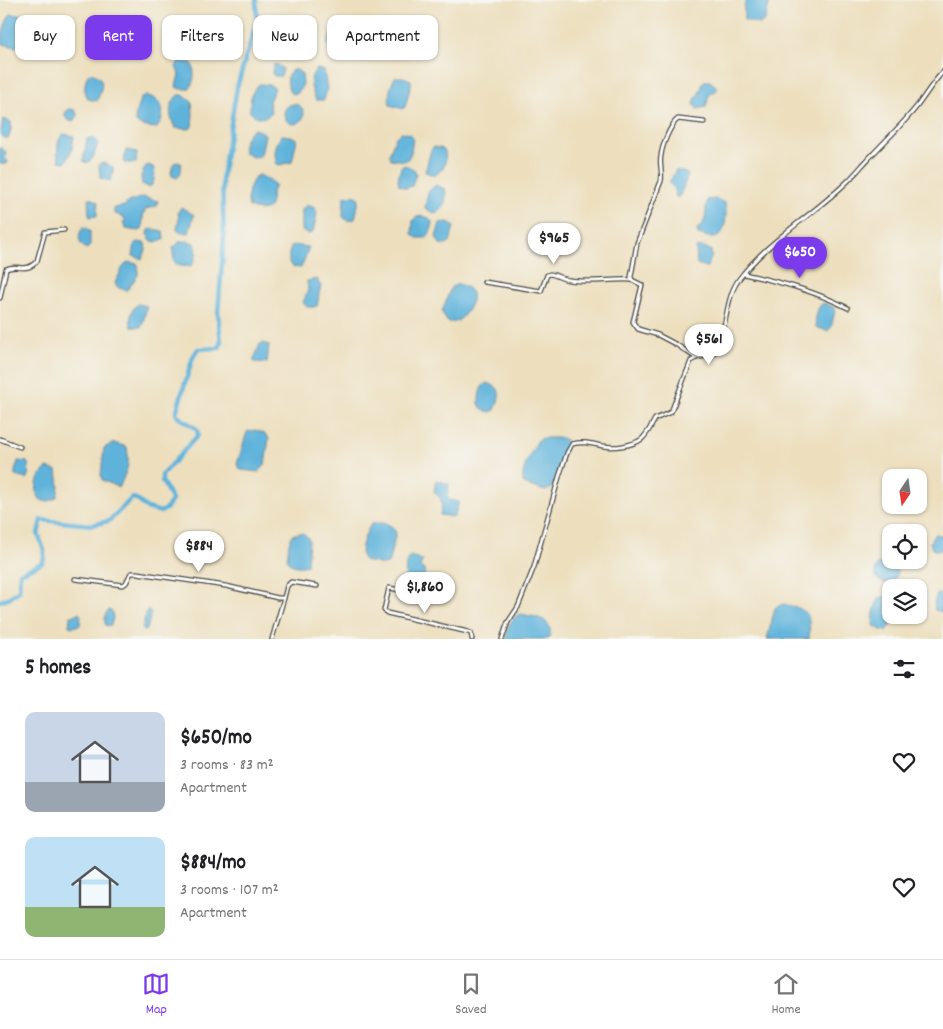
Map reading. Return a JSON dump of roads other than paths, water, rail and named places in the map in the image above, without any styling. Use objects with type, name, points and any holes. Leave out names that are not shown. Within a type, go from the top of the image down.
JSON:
[{"type":"street","points":[[502,639],[508,622],[518,607],[534,567],[559,478],[572,444],[580,442],[612,447],[625,445],[641,439],[655,419],[671,412],[687,367],[691,361],[696,358],[711,356],[714,353],[733,289],[756,259],[849,180],[898,128],[918,104],[932,82],[943,72]]},
{"type":"street","points":[[632,280],[630,277],[637,243],[661,181],[663,174],[660,157],[672,123],[678,119],[704,122]]},
{"type":"street","points":[[0,298],[6,269],[9,267],[29,268],[37,261],[45,232],[64,230]]},
{"type":"street","points":[[484,282],[541,291],[547,276],[550,274],[569,280],[582,281],[606,279],[632,280],[642,285],[633,322],[635,326],[638,329],[658,335],[696,358]]},
{"type":"street","points":[[744,274],[792,285],[848,308]]},
{"type":"street","points":[[0,439],[20,447]]},
{"type":"street","points":[[76,579],[123,585],[131,573],[137,573],[226,586],[284,598]]},
{"type":"street","points":[[272,639],[288,586],[291,582],[317,586]]},
{"type":"street","points":[[423,594],[388,588],[384,610],[387,613],[424,623],[471,633],[472,639]]},
{"type":"water","points":[[746,0],[770,0],[765,21],[759,24],[744,20]]},
{"type":"water","points":[[11,14],[22,15],[15,15],[15,47],[3,44],[4,28]]},
{"type":"water","points":[[179,61],[192,63],[194,76],[189,89],[176,87],[179,74],[176,67]]},
{"type":"water","points":[[274,64],[283,69],[281,76],[274,76],[272,73]]},
{"type":"water","points":[[317,69],[324,71],[327,89],[324,100],[316,100],[311,88],[312,76]]},
{"type":"water","points":[[292,70],[297,70],[302,74],[303,84],[298,93],[294,94],[289,90],[287,77]]},
{"type":"water","points":[[89,73],[99,77],[102,83],[97,101],[88,99],[85,93],[85,83]]},
{"type":"water","points":[[395,77],[411,80],[403,109],[390,105],[390,91]]},
{"type":"water","points":[[704,81],[710,81],[717,87],[717,90],[709,95],[706,107],[697,109],[694,102]]},
{"type":"water","points":[[260,84],[270,85],[275,88],[269,101],[271,112],[264,118],[255,116],[250,112],[252,93]]},
{"type":"water","points":[[178,95],[183,95],[192,102],[193,114],[192,127],[190,129],[175,128],[173,124],[170,111],[172,103]]},
{"type":"water","points":[[145,96],[156,99],[162,107],[162,117],[157,128],[142,126],[136,121],[135,117],[140,99]]},
{"type":"water","points":[[294,104],[301,107],[304,114],[301,121],[294,124],[287,121],[284,114],[287,107]]},
{"type":"water","points":[[71,109],[77,115],[71,121],[65,115]]},
{"type":"water","points":[[3,119],[11,122],[9,137],[6,139],[0,135]]},
{"type":"water","points":[[254,129],[263,132],[265,135],[261,155],[255,157],[244,153],[244,143],[247,136]]},
{"type":"water","points":[[401,132],[410,134],[413,137],[411,153],[407,160],[404,161],[391,159],[389,155],[395,138]]},
{"type":"water","points":[[63,134],[74,136],[72,149],[66,162],[59,161],[58,154],[58,143]]},
{"type":"water","points":[[282,135],[297,139],[292,162],[279,165],[276,163],[275,152],[276,145]]},
{"type":"water","points":[[90,138],[98,143],[93,158],[87,163],[83,161],[87,139]]},
{"type":"water","points":[[0,147],[6,152],[5,159],[8,161],[7,164],[0,164]]},
{"type":"water","points":[[433,147],[441,148],[445,151],[446,155],[443,168],[435,175],[425,172]]},
{"type":"water","points":[[126,150],[137,152],[136,163],[124,163]]},
{"type":"water","points":[[102,163],[113,167],[113,175],[110,181],[100,178],[99,164]]},
{"type":"water","points":[[174,163],[181,163],[181,167],[177,178],[172,176],[171,172]]},
{"type":"water","points":[[148,165],[153,167],[155,174],[151,186],[148,187],[142,184],[141,176]]},
{"type":"water","points":[[405,165],[414,169],[416,174],[412,186],[406,188],[399,185],[398,179],[401,167]]},
{"type":"water","points":[[676,170],[688,175],[679,198],[676,197],[675,189],[669,183]]},
{"type":"water","points":[[259,175],[270,180],[275,185],[270,205],[268,209],[264,210],[249,207],[248,203],[250,187],[256,176]]},
{"type":"water","points":[[435,185],[445,189],[446,192],[445,202],[438,213],[433,213],[425,208],[428,192]]},
{"type":"water","points":[[353,195],[358,197],[359,200],[355,219],[348,221],[343,217],[344,197]]},
{"type":"water","points":[[143,197],[158,201],[157,206],[146,209],[143,216],[142,230],[126,229],[123,222],[126,219],[114,213],[114,208],[125,206],[128,202]]},
{"type":"water","points":[[90,198],[98,202],[97,216],[90,217],[89,215],[88,199]]},
{"type":"water","points":[[716,199],[725,203],[726,217],[724,229],[718,237],[710,238],[698,234],[697,229],[703,223],[707,200]]},
{"type":"water","points":[[307,205],[315,208],[317,213],[313,232],[309,234],[302,231],[302,209]]},
{"type":"water","points":[[181,207],[194,215],[189,233],[177,230],[178,212]]},
{"type":"water","points":[[423,216],[429,218],[432,222],[432,228],[427,238],[417,238],[412,234],[413,220]]},
{"type":"water","points":[[448,222],[454,226],[450,243],[446,245],[440,244],[436,237],[440,223]]},
{"type":"water","points":[[83,227],[90,231],[90,246],[87,249],[79,240]]},
{"type":"water","points":[[149,230],[163,231],[164,239],[155,242],[150,240],[148,233]]},
{"type":"water","points":[[187,241],[196,245],[196,254],[191,266],[181,266],[174,260],[173,248],[179,242]]},
{"type":"water","points":[[135,243],[145,243],[146,250],[142,259],[133,256]]},
{"type":"water","points":[[292,245],[308,247],[301,268],[293,267],[289,263],[289,253]]},
{"type":"water","points":[[700,247],[711,250],[712,256],[707,267],[697,264],[696,248]]},
{"type":"water","points":[[128,262],[138,264],[138,275],[127,290],[118,288],[115,283],[123,267]]},
{"type":"water","points":[[317,279],[321,287],[317,306],[308,307],[303,303],[308,290],[307,281]]},
{"type":"water","points":[[459,284],[470,290],[472,298],[467,311],[462,317],[457,321],[451,322],[446,320],[442,312],[451,287]]},
{"type":"water","points":[[823,303],[834,307],[835,311],[831,328],[827,331],[816,327],[816,314]]},
{"type":"water","points":[[138,304],[147,306],[143,323],[141,327],[132,327],[131,314]]},
{"type":"water","points":[[260,344],[269,345],[267,363],[254,362]]},
{"type":"water","points":[[486,383],[496,387],[499,393],[495,410],[490,412],[483,410],[479,404],[479,395]]},
{"type":"water","points":[[255,430],[264,433],[269,438],[265,465],[259,472],[241,470],[237,464],[247,432]]},
{"type":"water","points":[[543,438],[562,438],[566,440],[567,445],[552,488],[545,491],[524,484],[523,479],[523,473],[530,456],[538,440]]},
{"type":"water","points":[[114,443],[127,447],[128,454],[127,468],[118,487],[102,480],[101,475],[104,448]]},
{"type":"water","points":[[18,461],[27,462],[29,465],[26,479],[15,476]]},
{"type":"water","points":[[47,468],[57,471],[59,486],[57,497],[49,501],[43,501],[39,498],[37,487],[38,480]]},
{"type":"water","points":[[436,480],[449,484],[447,499],[459,502],[454,517],[440,515],[442,502],[434,492]]},
{"type":"water","points":[[372,523],[389,525],[396,533],[388,564],[382,565],[367,562],[362,557],[363,542]]},
{"type":"water","points":[[299,533],[305,535],[309,540],[307,565],[298,566],[291,564],[287,560],[292,535]]},
{"type":"water","points":[[936,534],[943,536],[943,549],[938,551],[932,549],[930,542]]},
{"type":"water","points":[[410,556],[423,560],[420,566],[425,571],[424,577],[416,586],[409,586],[405,582],[406,564]]},
{"type":"water","points":[[882,562],[882,569],[896,569],[894,579],[882,579],[882,582],[878,580],[875,572],[878,564]]},
{"type":"water","points":[[937,594],[943,595],[943,612],[935,610],[934,603]]},
{"type":"water","points":[[882,597],[882,624],[892,624],[886,631],[874,626],[873,619],[879,598]]},
{"type":"water","points":[[783,604],[798,608],[809,618],[809,639],[767,639],[775,608]]},
{"type":"water","points":[[109,610],[112,611],[113,618],[111,625],[106,626],[105,618]]},
{"type":"water","points":[[147,610],[151,612],[147,630],[145,631],[142,629]]},
{"type":"water","points":[[79,613],[81,616],[80,625],[69,626],[70,617]]},
{"type":"water","points":[[520,614],[538,618],[547,623],[550,632],[549,639],[505,639],[512,621]]},
{"type":"waterway","points":[[0,601],[19,591],[20,573],[42,563],[44,550],[38,534],[41,520],[92,525],[109,521],[132,498],[147,508],[161,512],[167,508],[172,500],[162,481],[162,475],[198,435],[197,430],[176,413],[193,357],[198,349],[219,348],[221,342],[218,313],[224,238],[222,178],[237,87],[257,20],[256,0]]}]
